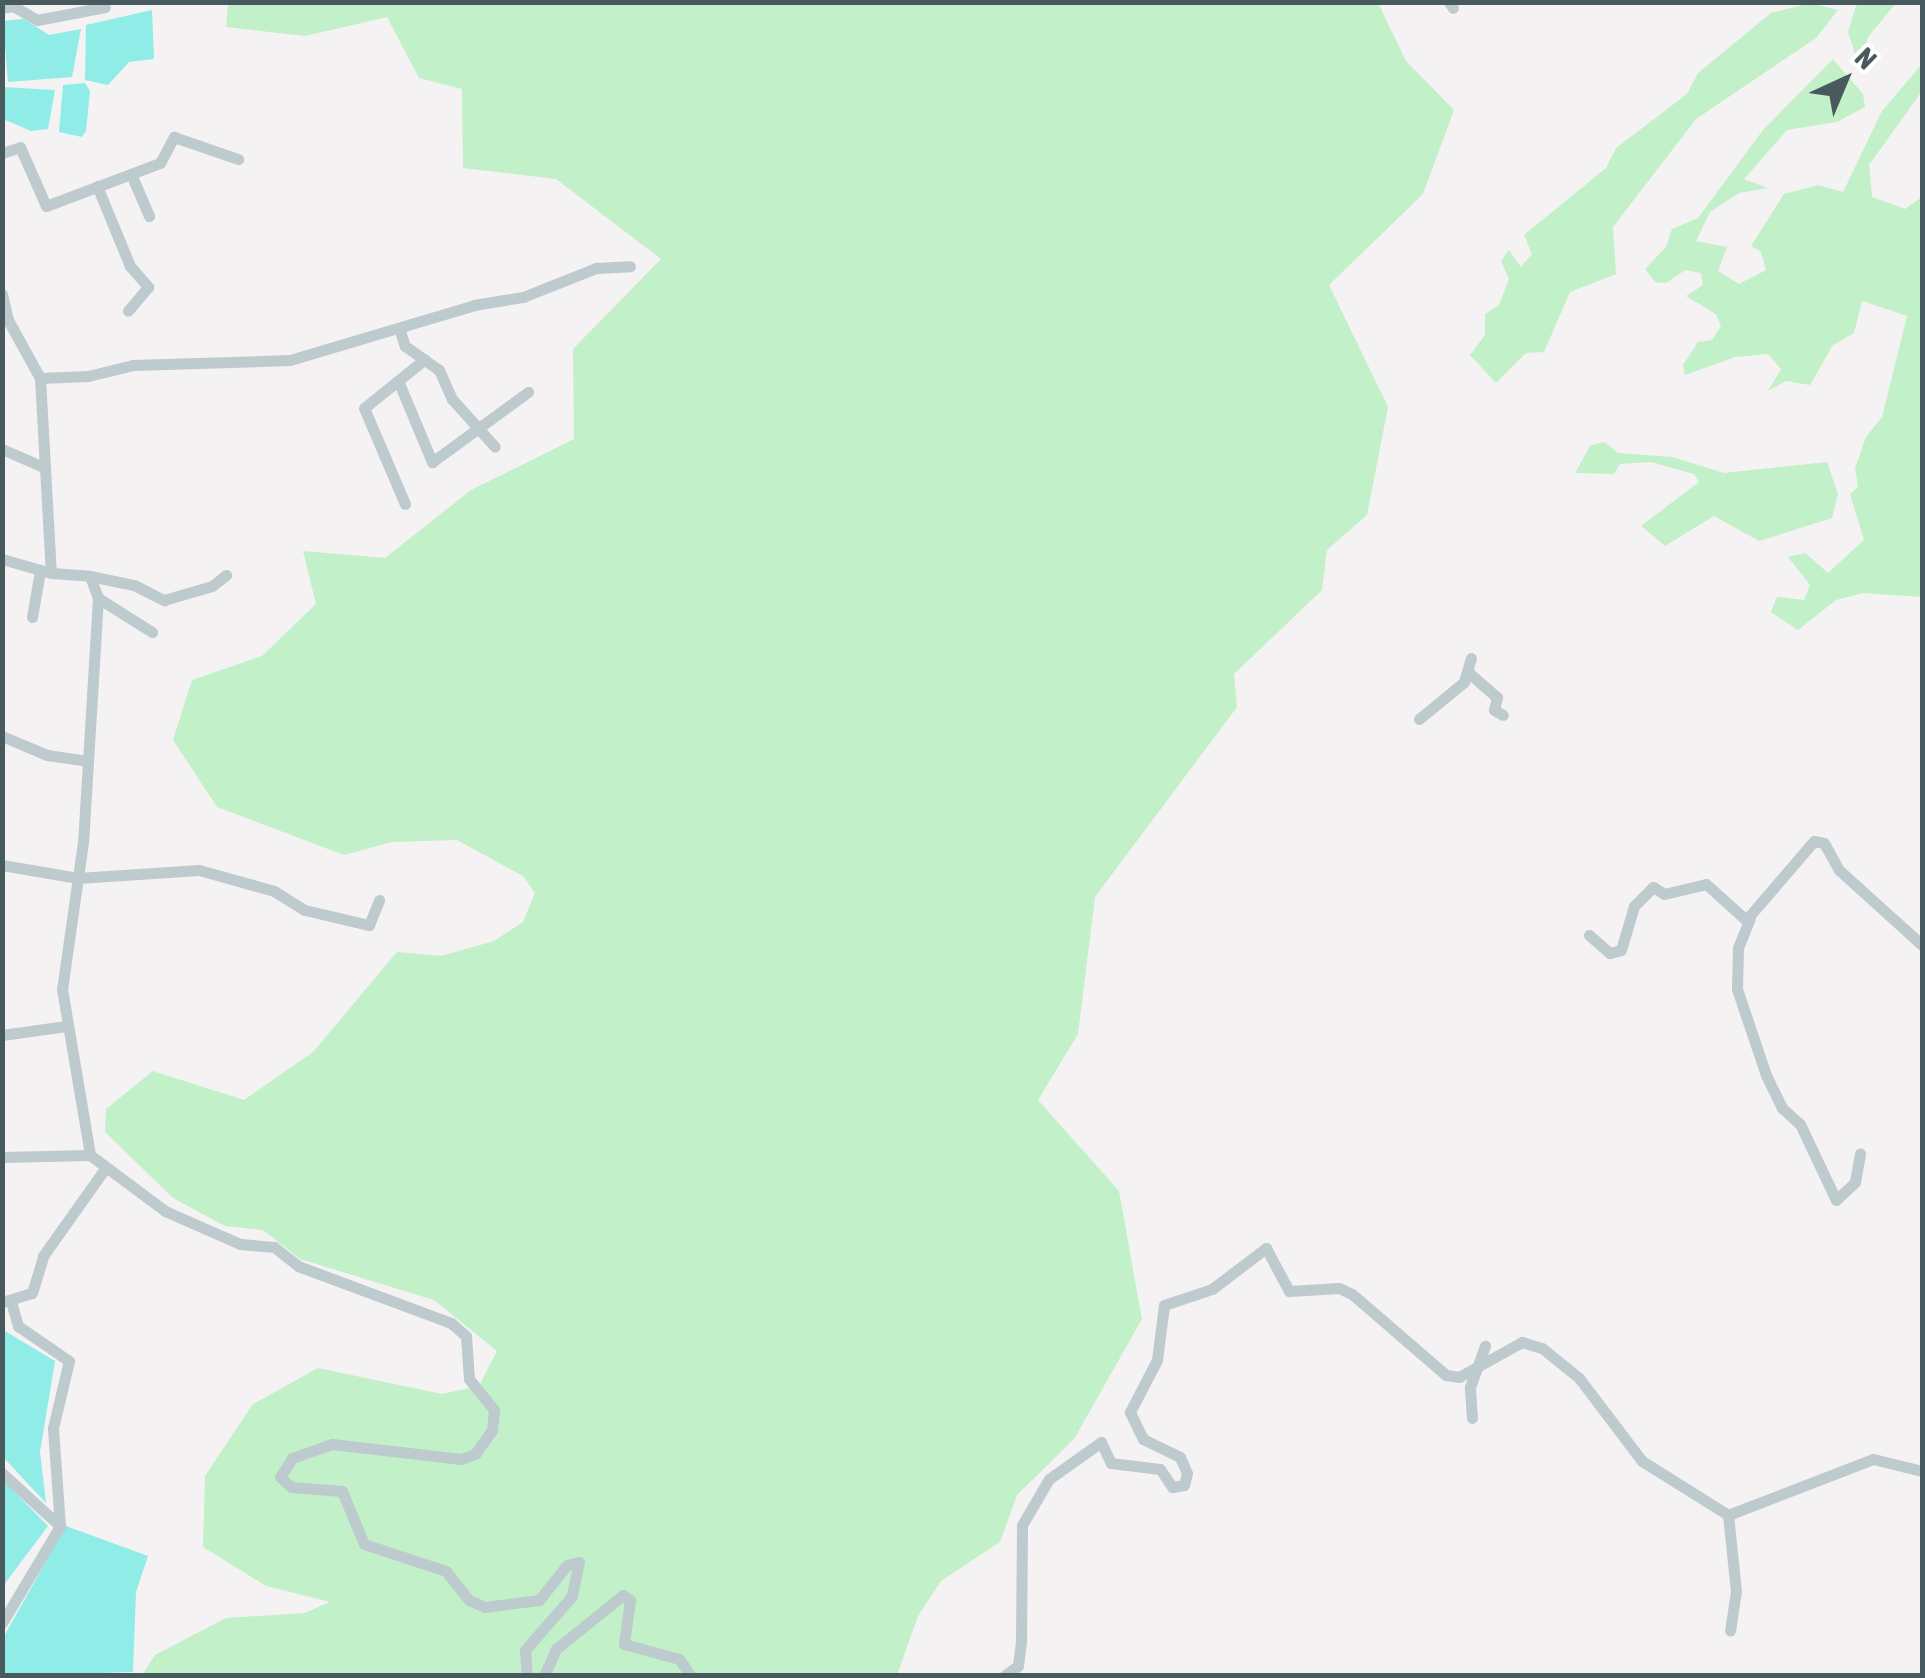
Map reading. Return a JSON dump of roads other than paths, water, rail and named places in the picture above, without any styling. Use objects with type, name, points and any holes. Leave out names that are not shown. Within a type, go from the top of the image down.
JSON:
[{"type":"street","points":[[2,8],[13,6],[37,20],[105,7]]},
{"type":"street","points":[[2,153],[20,147],[46,206],[160,163],[174,137],[238,159]]},
{"type":"street","points":[[131,174],[149,216]]},
{"type":"street","points":[[98,186],[130,266],[148,290],[128,311]]},
{"type":"street","points":[[40,378],[132,365],[237,359],[273,364],[523,298],[596,268],[630,266]]},
{"type":"street","points":[[2,294],[8,320],[40,378],[46,572],[32,618]]},
{"type":"street","points":[[398,328],[406,346],[425,359],[495,447]]},
{"type":"street","points":[[404,504],[364,408],[425,359]]},
{"type":"street","points":[[399,383],[432,462],[528,392]]},
{"type":"street","points":[[2,449],[43,468]]},
{"type":"street","points":[[2,559],[46,572],[134,585],[164,600],[212,586],[226,575]]},
{"type":"street","points":[[90,576],[98,598],[88,761],[78,878],[62,989],[90,1155],[104,1170],[201,1228],[240,1244],[274,1247],[298,1266],[451,1324],[466,1336],[469,1379],[494,1410],[492,1430],[475,1454],[461,1459],[332,1444],[292,1458],[280,1478],[291,1487],[342,1491],[364,1544],[446,1571],[469,1600],[484,1608],[539,1600],[567,1565],[580,1562],[572,1596],[525,1650],[527,1676]]},
{"type":"street","points":[[98,598],[152,632]]},
{"type":"street","points":[[1420,719],[1468,672],[1472,658]]},
{"type":"street","points":[[1468,672],[1497,697],[1494,710],[1502,715]]},
{"type":"street","points":[[2,736],[47,755],[88,761]]},
{"type":"street","points":[[1860,1154],[1856,1182],[1836,1200],[1800,1124],[1782,1108],[1766,1075],[1737,989],[1738,948],[1750,918],[1814,841],[1824,844],[1839,870],[1922,945]]},
{"type":"street","points":[[2,865],[78,878],[199,870],[274,891],[304,910],[369,924],[380,900]]},
{"type":"street","points":[[1590,936],[1610,953],[1621,950],[1634,906],[1653,886],[1664,894],[1706,884],[1743,920],[1750,918]]},
{"type":"street","points":[[2,1036],[66,1026]]},
{"type":"street","points":[[2,1157],[90,1155]]},
{"type":"street","points":[[2,1623],[60,1526],[53,1428],[68,1362],[18,1326],[7,1302],[32,1293],[43,1256],[104,1170]]},
{"type":"street","points":[[1004,1676],[1018,1666],[1021,1641],[1022,1525],[1048,1478],[1101,1442],[1111,1463],[1160,1470],[1172,1486],[1184,1486],[1187,1474],[1180,1457],[1143,1439],[1130,1412],[1157,1360],[1160,1318],[1170,1300],[1212,1290],[1266,1248],[1274,1253],[1288,1290],[1339,1288],[1446,1374],[1459,1377],[1522,1342],[1542,1348],[1580,1378],[1642,1461],[1728,1515]]},
{"type":"street","points":[[1472,1418],[1470,1387],[1486,1346]]},
{"type":"street","points":[[1728,1515],[1873,1459],[1922,1471]]},
{"type":"street","points":[[2,1473],[60,1526]]},
{"type":"street","points":[[1728,1515],[1736,1591],[1730,1631]]},
{"type":"street","points":[[544,1676],[556,1649],[623,1595],[630,1600],[624,1644],[679,1659],[691,1676]]},
{"type":"water","points":[[152,10],[154,59],[129,62],[108,85],[85,80],[86,25]]},
{"type":"water","points":[[24,19],[49,35],[81,29],[72,77],[8,82],[3,21]]},
{"type":"water","points":[[85,83],[90,91],[86,131],[82,137],[59,132],[63,85]]},
{"type":"water","points":[[3,87],[55,90],[48,129],[31,131],[3,119]]},
{"type":"water","points":[[3,1330],[55,1361],[40,1452],[46,1503],[3,1457]]},
{"type":"water","points":[[2,1479],[48,1526],[3,1586],[2,1586]]},
{"type":"water","points":[[66,1526],[148,1556],[136,1592],[133,1672],[3,1676],[3,1638]]}]
